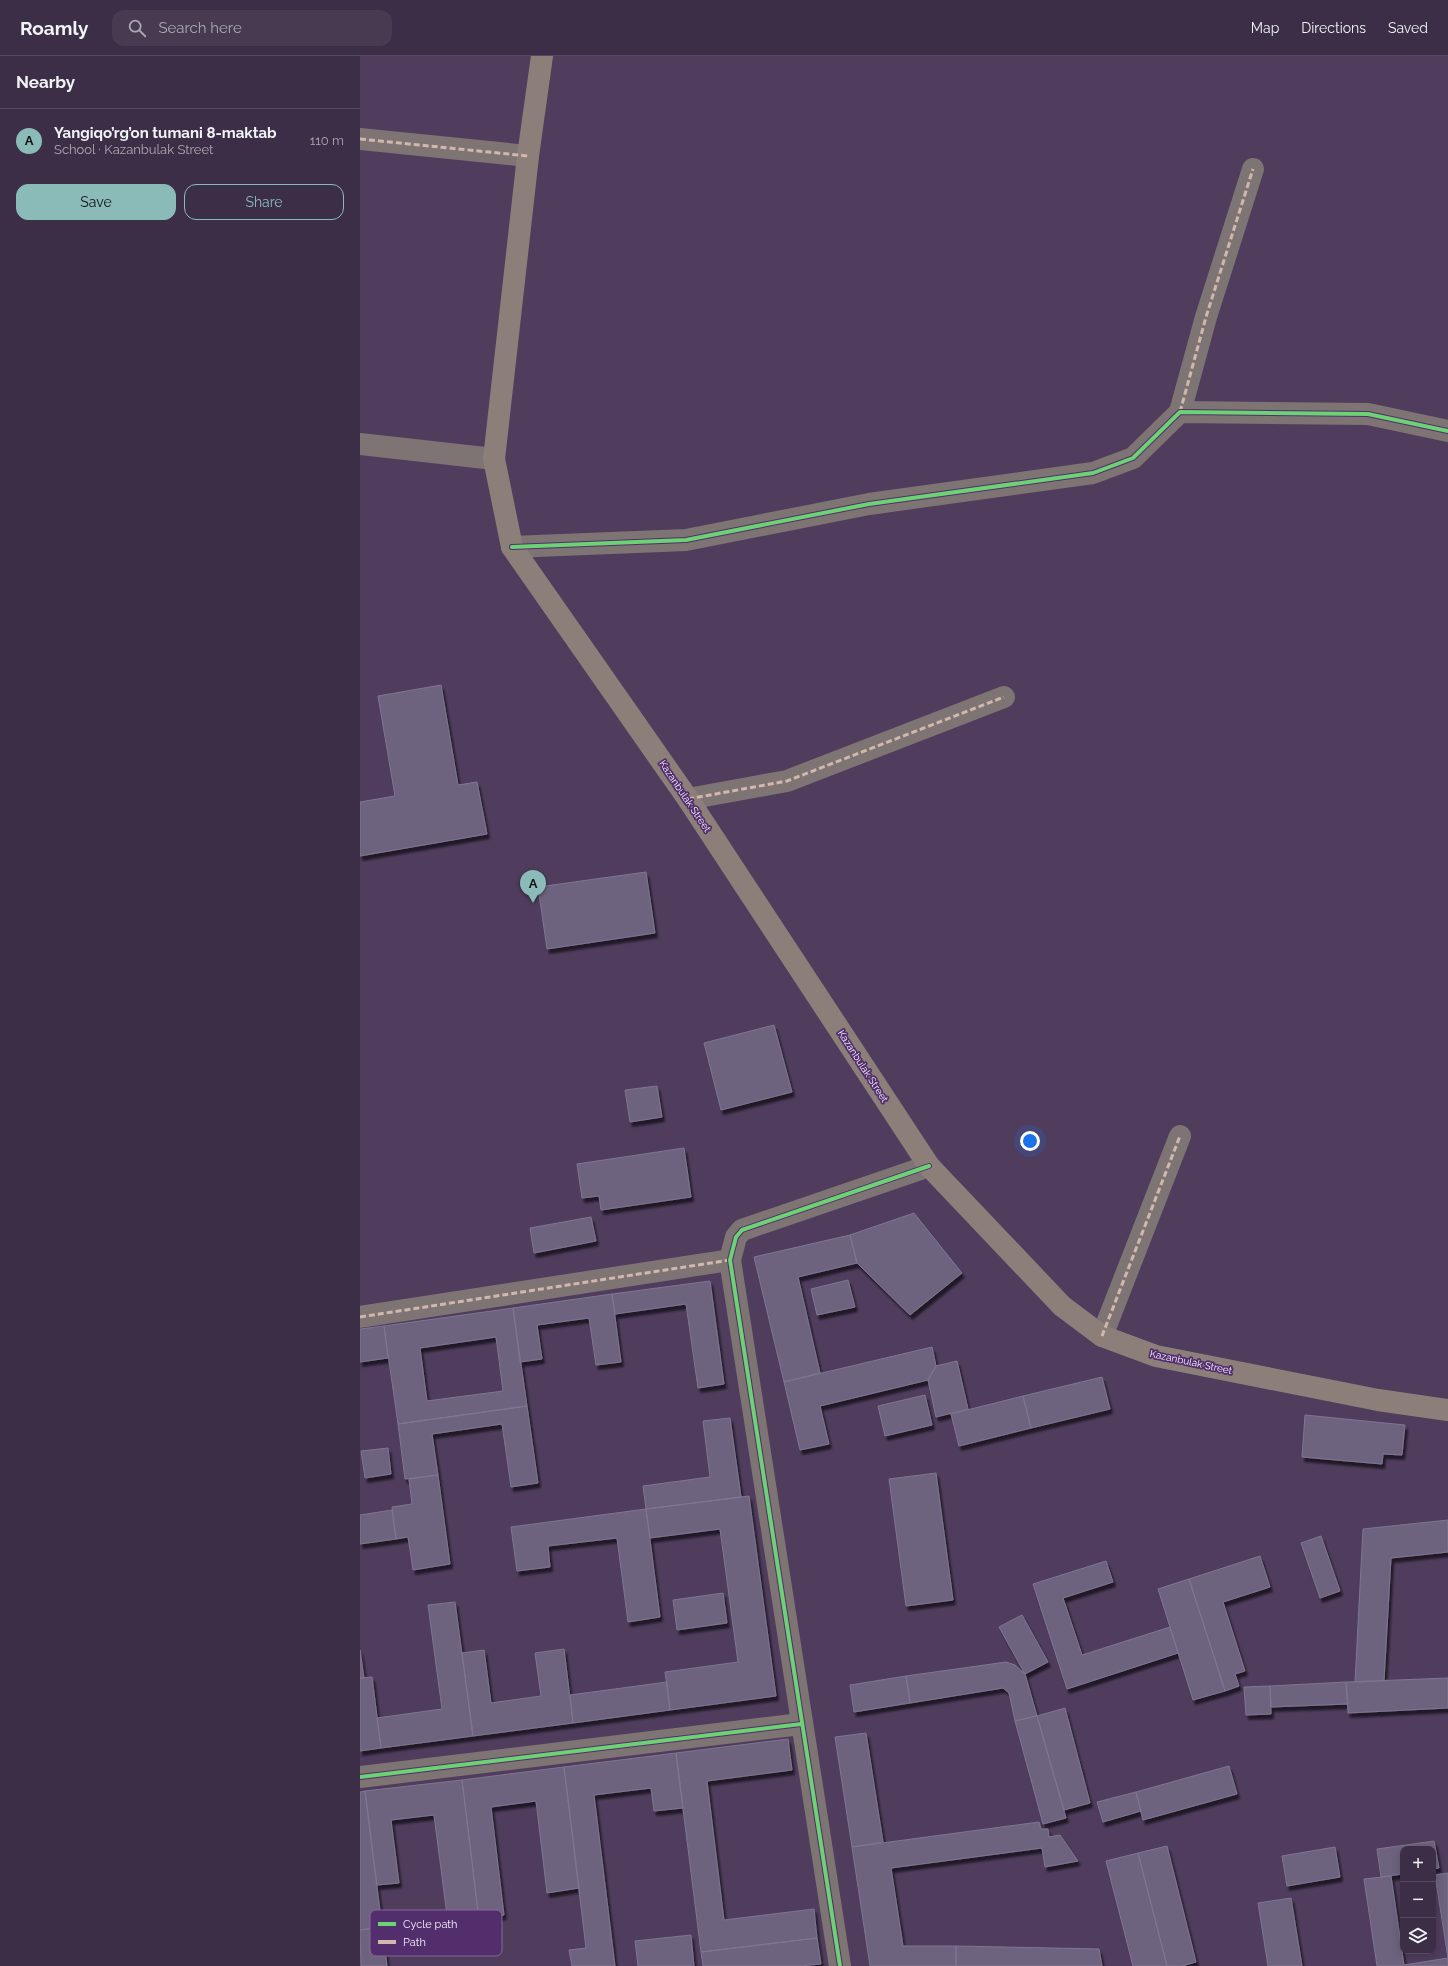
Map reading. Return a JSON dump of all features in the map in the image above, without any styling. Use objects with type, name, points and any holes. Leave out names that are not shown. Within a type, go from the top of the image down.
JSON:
[{"type":"main road","name":"Kazanbulak Street","points":[[542,56],[528,156],[494,459],[512,547],[688,799],[929,1166],[1062,1306],[1102,1336],[1156,1356],[1378,1400],[1448,1410]]},
{"type":"street","points":[[360,139],[528,156]]},
{"type":"street","points":[[512,547],[686,540],[869,504],[1093,473],[1133,458],[1180,412],[1206,317],[1253,170]]},
{"type":"street","points":[[1180,412],[1368,414],[1448,431]]},
{"type":"street","points":[[360,444],[494,459]]},
{"type":"street","points":[[688,799],[787,781],[1004,697]]},
{"type":"street","points":[[1102,1336],[1180,1136]]},
{"type":"street","points":[[840,1966],[801,1724],[730,1260],[736,1237],[742,1230],[929,1166]]},
{"type":"street","points":[[360,1317],[730,1260]]},
{"type":"street","points":[[360,1777],[801,1724]]},
{"type":"building","points":[[441,685],[458,785],[477,782],[487,834],[360,856],[360,802],[395,796],[378,696]]},
{"type":"building","points":[[646,872],[655,933],[547,949],[538,887]]},
{"type":"building","points":[[774,1025],[792,1092],[721,1110],[704,1043]]},
{"type":"building","points":[[657,1086],[662,1117],[630,1122],[625,1090]]},
{"type":"building","points":[[684,1148],[691,1197],[601,1210],[599,1196],[582,1198],[577,1164]]},
{"type":"building","points":[[914,1213],[962,1273],[910,1315],[857,1263],[850,1235]]},
{"type":"building","points":[[591,1217],[596,1241],[534,1253],[530,1228]]},
{"type":"building","points":[[850,1235],[857,1263],[798,1277],[820,1373],[784,1382],[754,1257]]},
{"type":"building","points":[[848,1280],[855,1307],[817,1315],[811,1289]]},
{"type":"building","points":[[710,1281],[724,1384],[698,1388],[686,1304],[615,1314],[612,1294]]},
{"type":"building","points":[[612,1294],[621,1362],[596,1365],[589,1318],[537,1325],[542,1359],[520,1362],[513,1308]]},
{"type":"building","points":[[513,1308],[527,1406],[398,1424],[384,1326]],"holes":[[[496,1337],[503,1391],[427,1401],[420,1348]]]},
{"type":"building","points":[[384,1326],[388,1358],[360,1362],[360,1329]]},
{"type":"building","points":[[932,1347],[936,1366],[928,1380],[820,1406],[829,1444],[800,1450],[784,1382]]},
{"type":"building","points":[[957,1361],[968,1409],[936,1417],[928,1380],[936,1366]]},
{"type":"building","points":[[1102,1377],[1110,1409],[1031,1428],[1023,1396]]},
{"type":"building","points":[[925,1395],[932,1425],[885,1436],[878,1406]]},
{"type":"building","points":[[1023,1396],[1031,1428],[959,1446],[951,1414]]},
{"type":"building","points":[[527,1406],[538,1483],[511,1487],[502,1424],[432,1434],[438,1475],[405,1479],[398,1424]]},
{"type":"building","points":[[1305,1415],[1405,1425],[1402,1455],[1383,1454],[1382,1464],[1302,1457]]},
{"type":"building","points":[[730,1418],[741,1497],[646,1509],[643,1486],[710,1477],[703,1421]]},
{"type":"building","points":[[388,1448],[391,1474],[365,1478],[361,1451]]},
{"type":"building","points":[[936,1473],[953,1600],[906,1606],[889,1479]]},
{"type":"building","points":[[438,1475],[450,1564],[413,1570],[408,1537],[396,1539],[392,1507],[412,1504],[409,1479]]},
{"type":"building","points":[[749,1496],[776,1696],[670,1710],[665,1672],[738,1662],[720,1529],[650,1538],[646,1509]]},
{"type":"building","points":[[646,1509],[660,1617],[628,1622],[617,1538],[548,1546],[550,1567],[517,1571],[511,1527]]},
{"type":"building","points":[[392,1510],[396,1539],[360,1544],[360,1515]]},
{"type":"building","points":[[1448,1520],[1448,1552],[1391,1558],[1384,1681],[1355,1682],[1363,1529]]},
{"type":"building","points":[[1321,1536],[1340,1591],[1320,1598],[1301,1543]]},
{"type":"building","points":[[1260,1556],[1270,1587],[1223,1602],[1245,1671],[1235,1674],[1239,1686],[1225,1691],[1189,1579]]},
{"type":"building","points":[[1106,1561],[1113,1582],[1063,1598],[1082,1655],[1170,1627],[1178,1653],[1067,1689],[1033,1584]]},
{"type":"building","points":[[1189,1579],[1225,1691],[1193,1700],[1158,1589]]},
{"type":"building","points":[[723,1593],[727,1623],[677,1630],[673,1600]]},
{"type":"building","points":[[455,1602],[473,1736],[381,1748],[377,1718],[442,1709],[428,1605]]},
{"type":"building","points":[[1022,1615],[1048,1662],[1025,1674],[999,1627]]},
{"type":"building","points":[[564,1649],[573,1723],[473,1736],[462,1653],[484,1650],[491,1703],[541,1696],[535,1653]]},
{"type":"building","points":[[360,1650],[364,1678],[360,1678]]},
{"type":"building","points":[[1006,1662],[1015,1665],[1025,1674],[1037,1716],[1015,1721],[1009,1693],[1003,1688],[910,1703],[906,1676]]},
{"type":"building","points":[[906,1676],[910,1703],[854,1712],[850,1685]]},
{"type":"building","points":[[372,1677],[381,1748],[360,1751],[360,1678]]},
{"type":"building","points":[[1448,1678],[1448,1708],[1348,1713],[1346,1682]]},
{"type":"building","points":[[667,1682],[670,1710],[573,1723],[570,1695]]},
{"type":"building","points":[[1346,1682],[1348,1704],[1271,1707],[1270,1686]]},
{"type":"building","points":[[1270,1686],[1271,1714],[1246,1715],[1244,1687]]},
{"type":"building","points":[[1065,1708],[1090,1803],[1064,1810],[1037,1716]]},
{"type":"building","points":[[1037,1716],[1066,1818],[1043,1824],[1015,1721]]},
{"type":"building","points":[[866,1733],[883,1842],[852,1847],[835,1737]]},
{"type":"building","points":[[788,1739],[792,1770],[707,1781],[724,1920],[814,1909],[817,1938],[701,1952],[676,1753]]},
{"type":"building","points":[[676,1753],[683,1808],[654,1811],[651,1788],[594,1795],[615,1966],[572,1966],[569,1950],[586,1948],[564,1767]]},
{"type":"building","points":[[1229,1766],[1237,1794],[1143,1820],[1136,1792]]},
{"type":"building","points":[[564,1767],[579,1888],[547,1893],[536,1801],[491,1807],[504,1915],[502,1915],[502,1910],[478,1910],[462,1780]]},
{"type":"building","points":[[462,1780],[478,1910],[446,1910],[434,1815],[391,1820],[399,1883],[377,1885],[365,1791]]},
{"type":"building","points":[[365,1791],[380,1910],[370,1910],[370,1929],[360,1930],[360,1792]]},
{"type":"building","points":[[1136,1792],[1141,1811],[1103,1822],[1097,1802]]},
{"type":"building","points":[[1039,1822],[1041,1829],[1048,1829],[1049,1837],[1060,1835],[1078,1861],[1045,1867],[1042,1848],[891,1868],[903,1946],[956,1946],[956,1966],[870,1966],[852,1847]]},
{"type":"building","points":[[1434,1841],[1435,1846],[1400,1846],[1400,1874],[1381,1877],[1377,1849]]},
{"type":"building","points":[[1167,1846],[1196,1962],[1182,1966],[1167,1966],[1138,1853]]},
{"type":"building","points":[[1335,1847],[1340,1877],[1287,1886],[1282,1856]]},
{"type":"building","points":[[1436,1852],[1439,1868],[1436,1868]]},
{"type":"building","points":[[1138,1853],[1167,1966],[1133,1966],[1106,1861]]},
{"type":"building","points":[[1448,1873],[1448,1958],[1436,1881],[1436,1875]]},
{"type":"building","points":[[1391,1876],[1400,1938],[1400,1954],[1402,1954],[1404,1965],[1448,1958],[1448,1966],[1377,1966],[1364,1879]]},
{"type":"building","points":[[1291,1898],[1302,1966],[1268,1966],[1258,1903]]},
{"type":"building","points":[[370,1929],[370,1956],[386,1956],[387,1966],[361,1966],[360,1930]]},
{"type":"building","points":[[691,1935],[694,1966],[638,1966],[635,1941]]},
{"type":"building","points":[[817,1938],[821,1964],[800,1966],[703,1966],[701,1952]]},
{"type":"building","points":[[956,1946],[1099,1949],[1102,1966],[956,1966]]},
{"type":"marked path","points":[[360,139],[528,156]]},
{"type":"marked path","points":[[1180,412],[1206,317],[1253,169]]},
{"type":"marked path","points":[[688,799],[787,781],[1004,697]]},
{"type":"marked path","points":[[1102,1336],[1180,1136]]},
{"type":"marked path","points":[[360,1317],[730,1260]]},
{"type":"cycle path","points":[[512,547],[686,540],[869,504],[1093,473],[1133,458],[1180,412],[1368,414],[1448,431]]},
{"type":"cycle path","points":[[840,1966],[730,1260],[736,1237],[742,1230],[929,1166]]},
{"type":"cycle path","points":[[360,1777],[801,1724]]},
{"type":"place","name":"Yangiqo’rg’on tumani 8-maktab","points":[[533,903]]}]
